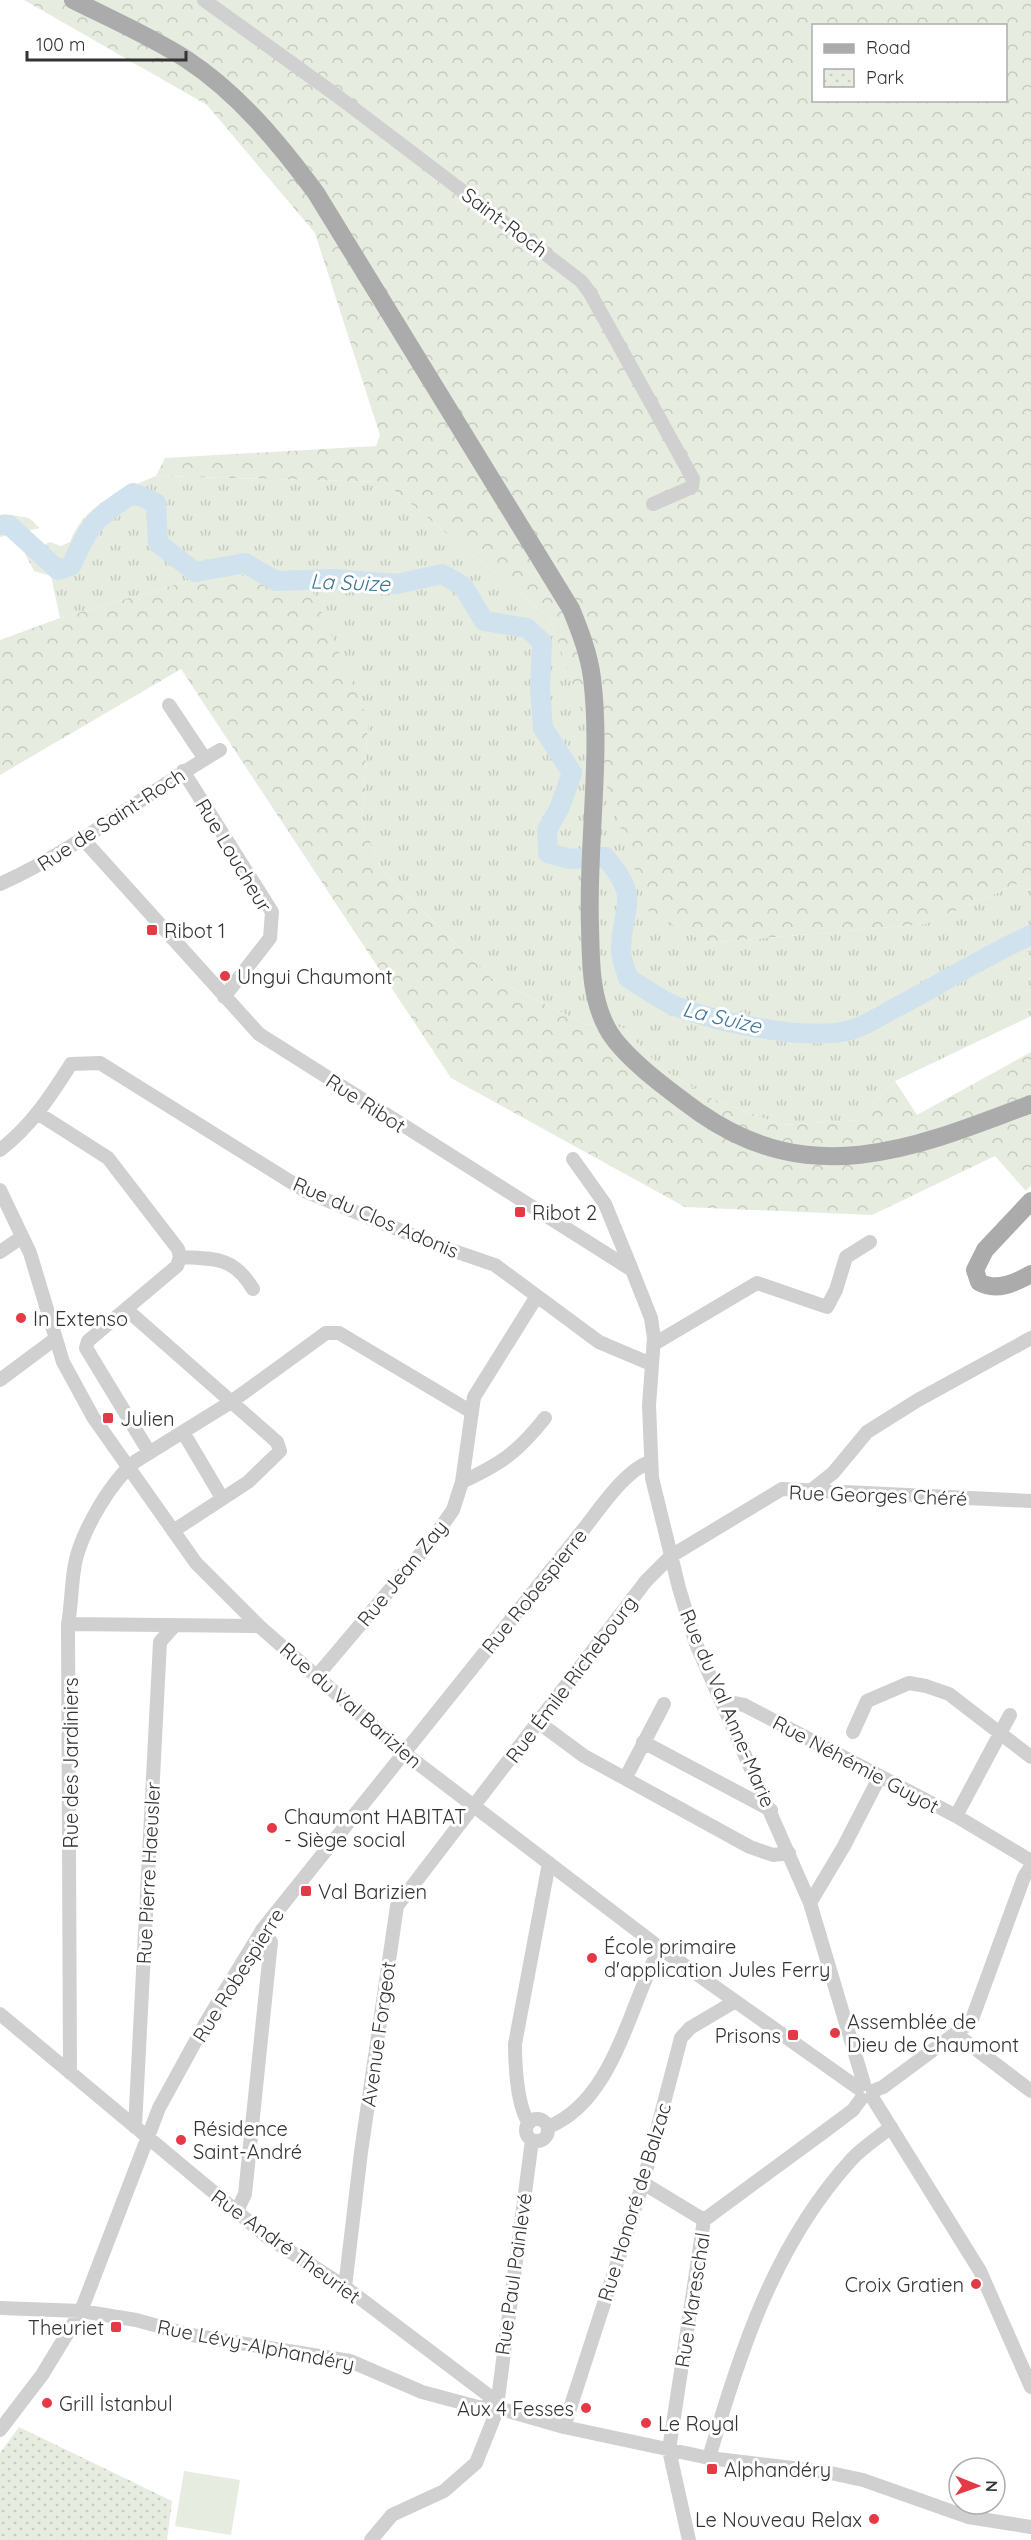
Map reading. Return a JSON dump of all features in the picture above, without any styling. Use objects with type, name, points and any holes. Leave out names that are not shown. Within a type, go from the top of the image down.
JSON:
[{"type":"main road","points":[[73,0],[151,38],[188,60],[235,98],[296,165],[316,193],[571,609],[584,644],[593,687],[595,720],[590,858],[591,975],[596,999],[607,1029],[666,1089],[721,1127],[770,1148],[808,1156],[869,1155],[940,1139],[1031,1104]]},
{"type":"main road","points":[[1031,1201],[985,1250],[976,1264],[976,1277],[979,1282],[993,1287],[1011,1284],[1031,1274]]},
{"type":"street","name":"Saint-Roch","points":[[204,0],[336,95],[581,281],[590,293],[693,479],[692,487],[653,504]]},
{"type":"street","points":[[169,705],[205,759]]},
{"type":"street","name":"Rue de Saint-Roch","points":[[0,884],[39,867],[183,771],[220,750]]},
{"type":"street","name":"Rue Loucheur","points":[[183,771],[272,912],[270,938],[224,997]]},
{"type":"street","name":"Rue Ribot","points":[[82,838],[259,1034],[632,1270]]},
{"type":"street","name":"Rue du Clos Adonis","points":[[0,1150],[22,1134],[39,1114],[71,1064],[100,1063],[307,1192],[431,1243],[495,1265],[600,1342],[651,1364]]},
{"type":"street","points":[[39,1114],[108,1158],[178,1249],[180,1257],[177,1266],[88,1341],[86,1348],[149,1452]]},
{"type":"street","points":[[573,1158],[605,1203],[651,1318],[654,1344],[757,1283],[827,1307],[836,1290],[846,1257],[870,1242]]},
{"type":"street","name":"Rue du Val Barizien","points":[[0,1190],[30,1253],[63,1362],[93,1417],[196,1563],[259,1626],[403,1752],[660,1948],[865,2092],[891,2127],[980,2271],[1031,2387]]},
{"type":"street","points":[[0,1252],[22,1237]]},
{"type":"street","points":[[180,1257],[230,1262],[243,1273],[253,1289]]},
{"type":"street","name":"Rue Jean Zay","points":[[316,1677],[432,1540],[453,1510],[462,1482],[470,1411],[483,1379],[537,1296]]},
{"type":"street","points":[[126,1309],[277,1442],[280,1451],[249,1482],[173,1531]]},
{"type":"street","points":[[128,1467],[231,1402],[326,1333],[339,1333],[470,1411]]},
{"type":"street","points":[[813,1489],[833,1473],[867,1432],[918,1400],[1031,1338]]},
{"type":"street","points":[[0,1380],[55,1339]]},
{"type":"street","name":"Rue du Val Anne-Marie","points":[[654,1344],[649,1405],[650,1462],[655,1495],[671,1556],[696,1644],[810,1903],[865,2092]]},
{"type":"street","points":[[462,1482],[491,1468],[522,1447],[545,1418]]},
{"type":"street","points":[[183,1432],[222,1498]]},
{"type":"street","name":"Rue Robespierre","points":[[0,2430],[42,2375],[81,2311],[147,2136],[205,2024],[262,1930],[614,1492],[640,1467],[650,1462]]},
{"type":"street","name":"Rue des Jardiniers","points":[[70,2073],[68,1624],[76,1559],[93,1518],[128,1467]]},
{"type":"street","name":"Rue Georges Chéré","points":[[671,1556],[782,1489],[1031,1501]]},
{"type":"street","name":"Rue Émile Richebourg","points":[[473,1806],[646,1581],[671,1556]]},
{"type":"street","points":[[68,1624],[259,1626]]},
{"type":"street","name":"Rue Pierre Haeusler","points":[[135,2127],[160,1642],[175,1625]]},
{"type":"street","name":"Rue Néhémie Guyot","points":[[853,1732],[867,1701],[909,1683],[949,1694],[1031,1757]]},
{"type":"street","name":"Rue Néhémie Guyot","points":[[722,1701],[744,1706],[880,1776],[956,1816],[1031,1861]]},
{"type":"street","points":[[626,1776],[664,1704]]},
{"type":"street","name":"Rue Néhémie Guyot","points":[[956,1816],[1010,1715]]},
{"type":"street","points":[[538,1722],[584,1756],[626,1776],[750,1847],[773,1855],[789,1853]]},
{"type":"street","points":[[644,1742],[771,1810]]},
{"type":"street","points":[[810,1903],[844,1846],[880,1776]]},
{"type":"street","name":"Avenue Forgeot","points":[[345,2287],[361,2152],[397,1906],[473,1806]]},
{"type":"street","points":[[548,2127],[546,2137],[542,2140],[532,2140],[526,2132],[528,2123],[524,2116],[515,2044],[549,1863]]},
{"type":"street","name":"Rue Mareschal","points":[[689,2540],[669,2450],[705,2220],[853,2110],[865,2092],[883,2087],[971,2022],[1031,1866]]},
{"type":"street","points":[[236,2213],[245,2194],[264,2028],[271,1942],[262,1930]]},
{"type":"street","points":[[548,2127],[563,2120],[596,2089],[660,1948]]},
{"type":"street","name":"Rue Honoré de Balzac","points":[[564,2427],[643,2183],[681,2038],[690,2028],[734,2002]]},
{"type":"street","name":"Rue André Theuriet","points":[[0,2014],[236,2213],[266,2236],[345,2287],[497,2405]]},
{"type":"street","points":[[956,2034],[1031,2091]]},
{"type":"street","points":[[528,2123],[537,2119],[548,2127]]},
{"type":"street","points":[[709,2458],[759,2306],[811,2209],[854,2157],[891,2127]]},
{"type":"street","name":"Rue Paul Painlevé","points":[[371,2540],[392,2515],[444,2492],[476,2463],[497,2405],[532,2140]]},
{"type":"street","points":[[643,2183],[705,2220]]},
{"type":"street","name":"Rue Lévy-Alphandéry","points":[[0,2308],[81,2311],[136,2320],[191,2335],[350,2361],[422,2392],[478,2407],[497,2405],[564,2427],[709,2458],[836,2474],[863,2480],[968,2517],[1031,2527]]},
{"type":"green space","points":[[24,0],[1031,0],[1031,878],[925,924],[707,943],[649,912],[550,618],[384,482],[156,476],[165,458],[376,446],[380,435],[315,233],[207,105]]},
{"type":"green space","points":[[156,476],[384,482],[550,618],[650,912],[707,943],[925,924],[1031,878],[1031,1016],[895,1081],[858,1120],[781,1125],[713,1099],[663,1070],[623,1028],[585,1024],[491,978],[384,873],[362,823],[368,720],[195,579],[60,618],[51,576],[34,571],[25,554],[50,542],[61,546],[70,542],[76,529],[94,508],[117,493]]},
{"type":"green space","points":[[0,515],[29,518],[40,528],[0,537]]},
{"type":"green space","points":[[245,575],[313,592],[368,720],[362,823],[384,873],[491,978],[585,1024],[623,1028],[663,1070],[713,1099],[781,1125],[858,1120],[895,1081],[917,1115],[1031,1052],[1031,1185],[1026,1191],[995,1156],[872,1215],[685,1207],[451,1078],[181,669],[0,775],[0,640],[60,618],[195,579]]},
{"type":"green space","points":[[19,2427],[172,2501],[167,2540],[0,2540],[0,2453]]},
{"type":"green space","points":[[184,2471],[240,2480],[231,2535],[175,2526]]},
{"type":"waterway","name":"La Suize","points":[[0,525],[9,525],[58,570],[71,566],[83,541],[101,516],[133,493],[156,503],[158,543],[195,572],[245,563],[276,581],[334,579],[397,584],[442,574],[463,586],[484,621],[527,628],[542,642],[540,689],[543,728],[572,773],[559,809],[547,830],[548,853],[570,859],[605,857],[616,871],[627,893],[621,950],[628,978],[675,1006],[714,1018],[764,1029],[813,1034],[835,1033],[854,1029],[875,1019],[1031,935]]},
{"type":"place","name":"Ribot 1","points":[[152,930]]},
{"type":"place","name":"Ungui Chaumont","points":[[225,976]]},
{"type":"place","name":"Ribot 2","points":[[520,1212]]},
{"type":"place","name":"In Extenso","points":[[21,1318]]},
{"type":"place","name":"Julien","points":[[108,1418]]},
{"type":"place","name":"Chaumont HABITAT - Siège social","points":[[272,1828]]},
{"type":"place","name":"Val Barizien","points":[[306,1891]]},
{"type":"place","name":"École primaire d'application Jules Ferry","points":[[592,1958]]},
{"type":"place","name":"Assemblée de Dieu de Chaumont","points":[[835,2033]]},
{"type":"place","name":"Prisons","points":[[793,2035]]},
{"type":"place","name":"Résidence Saint-André","points":[[181,2140]]},
{"type":"place","name":"Croix Gratien","points":[[976,2284]]},
{"type":"place","name":"Theuriet","points":[[116,2327]]},
{"type":"place","name":"Grill İstanbul","points":[[47,2403]]},
{"type":"place","name":"Aux 4 Fesses","points":[[586,2408]]},
{"type":"place","name":"Le Royal","points":[[646,2423]]},
{"type":"place","name":"Alphandéry","points":[[712,2469]]},
{"type":"place","name":"Le Nouveau Relax","points":[[874,2519]]}]
